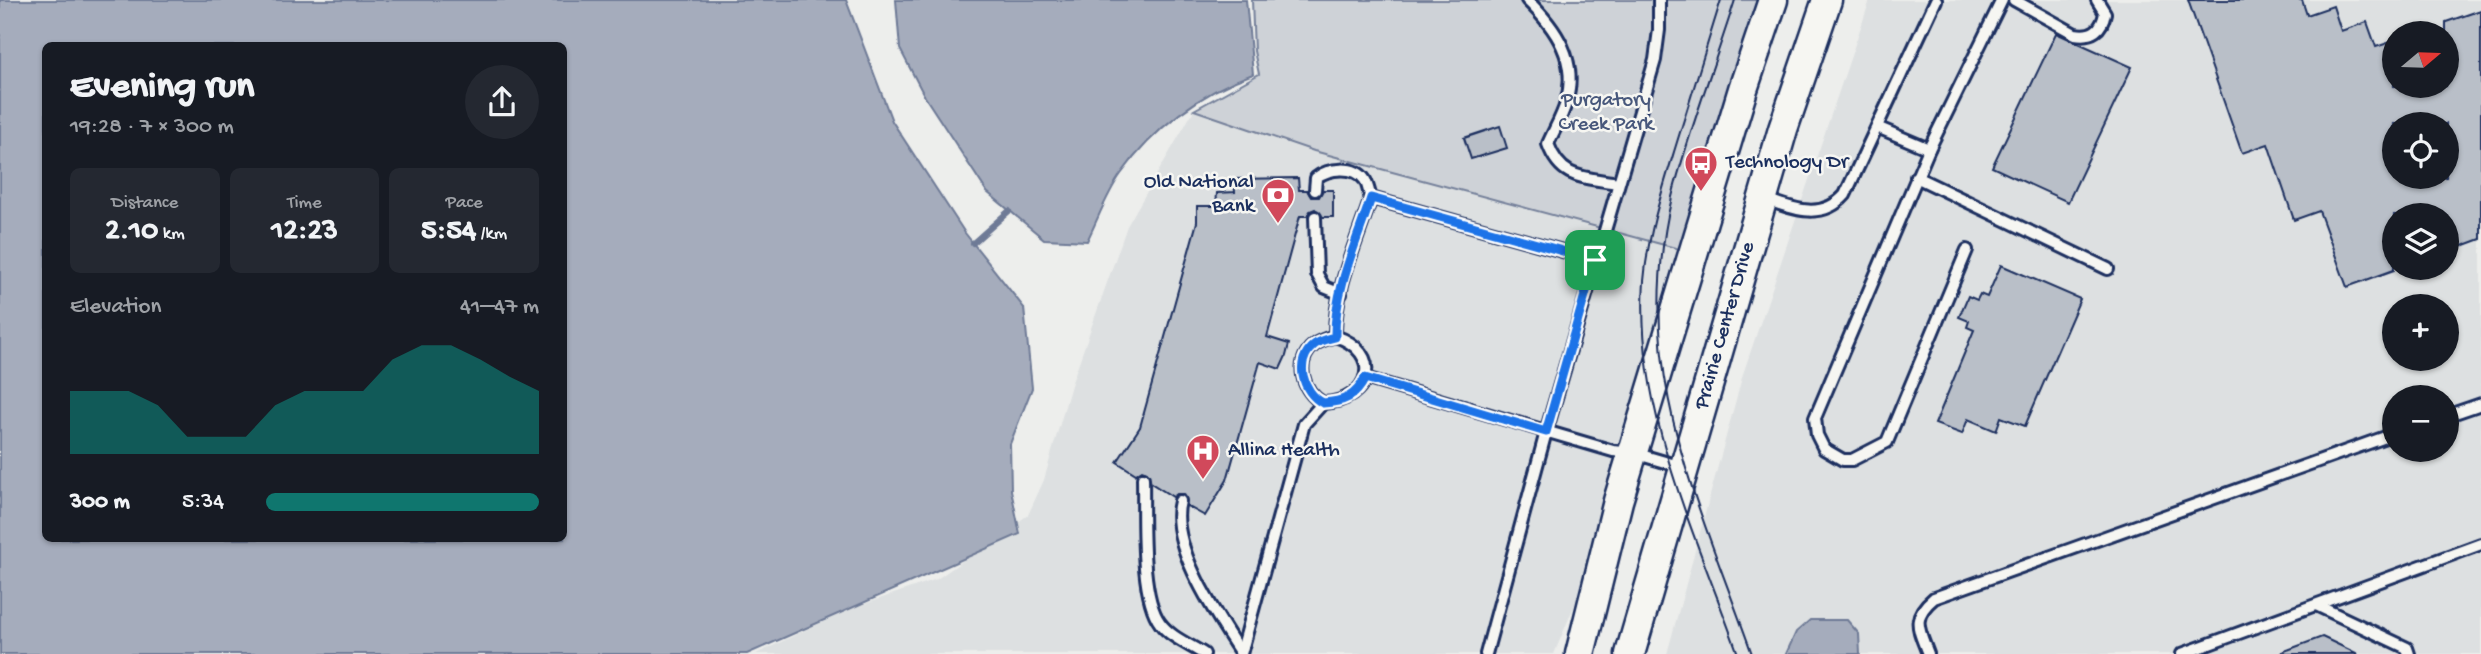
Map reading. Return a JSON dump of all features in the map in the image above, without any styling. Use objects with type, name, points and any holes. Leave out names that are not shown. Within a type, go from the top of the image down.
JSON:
[{"type":"main road","points":[[1580,654],[1618,501],[1773,0]]},
{"type":"main road","name":"Prairie Center Drive","points":[[1630,654],[1763,198],[1827,0]]},
{"type":"lane","points":[[1527,0],[1544,16],[1559,38],[1569,60],[1571,84],[1566,105],[1548,144],[1555,163],[1572,174],[1618,183]]},
{"type":"lane","points":[[1486,654],[1546,432],[1655,60],[1659,30],[1658,0]]},
{"type":"lane","points":[[1763,198],[1810,212],[1821,211],[1838,203],[1849,187],[1936,0]]},
{"type":"lane","points":[[1967,250],[1887,442],[1852,460],[1833,457],[1824,449],[1817,435],[1815,418],[1916,177],[2002,0]]},
{"type":"lane","points":[[2014,0],[2075,34],[2084,35],[2099,29],[2104,21],[2105,13],[2097,0]]},
{"type":"lane","points":[[1877,127],[1929,149]]},
{"type":"lane","points":[[1315,190],[1316,178],[1325,170],[1337,169],[1357,173],[1365,180],[1371,198],[1341,294],[1335,319],[1335,337]]},
{"type":"lane","points":[[1916,177],[2108,269]]},
{"type":"lane","points":[[1371,198],[1595,260]]},
{"type":"lane","points":[[1315,216],[1317,274],[1324,287],[1341,294]]},
{"type":"lane","points":[[1240,653],[1304,424],[1323,403],[1356,394],[1365,378],[1363,357],[1348,341],[1335,337],[1314,345],[1304,360],[1304,381],[1315,399],[1323,403]]},
{"type":"lane","points":[[1365,378],[1613,451],[1634,453],[1685,468]]},
{"type":"lane","points":[[2459,411],[2481,404]]},
{"type":"lane","points":[[1928,654],[1918,627],[1919,615],[1934,598],[2382,438]]},
{"type":"lane","points":[[1143,478],[1147,586],[1152,610],[1166,630],[1204,654]]},
{"type":"lane","points":[[1180,501],[1177,524],[1203,595],[1240,653]]},
{"type":"lane","points":[[2182,654],[2481,544]]},
{"type":"lane","points":[[2316,605],[2407,648],[2409,654]]},
{"type":"shaded area","points":[[1870,0],[2481,0],[2481,654],[1667,654],[1743,374]]},
{"type":"shaded area","points":[[1194,110],[1314,151],[1683,250],[1580,592],[1554,654],[756,654],[847,610],[937,579],[1028,515],[1044,480],[1071,385],[1127,226]]},
{"type":"green space","name":"Purgatory Creek Park","points":[[1252,0],[1760,0],[1683,250],[1314,151],[1194,110],[1259,74],[1254,51]]},
{"type":"water","points":[[0,0],[846,0],[892,121],[965,233],[1024,308],[1032,388],[1010,444],[1011,490],[1020,534],[747,654],[0,654]]},
{"type":"water","points":[[896,0],[1246,0],[1253,74],[1197,102],[1163,127],[1148,142],[1116,181],[1087,241],[1044,239],[987,192],[925,97],[900,49]]},
{"type":"water","points":[[1810,620],[1847,620],[1859,634],[1860,654],[1786,654],[1796,632]]},
{"type":"building","points":[[2188,0],[2302,0],[2307,15],[2333,6],[2341,31],[2367,22],[2376,47],[2382,45],[2382,98],[2459,98],[2459,21],[2449,21],[2481,10],[2481,239],[2459,247],[2459,203],[2382,203],[2382,274],[2347,287],[2319,211],[2294,220],[2268,144],[2242,153]]},
{"type":"building","points":[[2056,33],[2132,67],[2068,202],[1992,167]]},
{"type":"building","points":[[1500,126],[1507,148],[1471,159],[1464,138]]},
{"type":"building","points":[[1298,178],[1299,190],[1307,190],[1311,197],[1319,197],[1323,190],[1333,190],[1333,217],[1323,217],[1315,209],[1307,216],[1300,216],[1267,337],[1289,344],[1286,356],[1280,369],[1260,362],[1227,480],[1205,516],[1187,506],[1184,494],[1173,497],[1151,483],[1147,472],[1142,470],[1136,474],[1117,462],[1140,427],[1197,222],[1197,206],[1216,206],[1217,193],[1235,192],[1234,179]]},
{"type":"building","points":[[2001,265],[2080,299],[2025,426],[2001,417],[1996,431],[1968,419],[1962,434],[1935,424],[1974,330],[1967,327],[1969,321],[1959,317],[1968,296],[1977,300],[1980,294],[1987,297]]},
{"type":"building","points":[[2322,637],[2358,654],[2282,654],[2282,652]]},
{"type":"waterway","points":[[973,243],[1009,211]]},
{"type":"tram line","points":[[1721,0],[1666,176],[1653,228],[1644,281],[1644,329],[1649,377],[1672,472],[1738,654]]},
{"type":"tram line","points":[[1735,0],[1672,197],[1661,260],[1659,319],[1665,376],[1676,431],[1691,485],[1752,654]]},
{"type":"place","name":"Technology Dr","points":[[1701,193]]},
{"type":"place","name":"Old National Bank","points":[[1278,225]]},
{"type":"place","name":"Allina Health","points":[[1203,481]]},
{"type":"route","points":[[1371,198],[1595,260],[1546,432],[1365,378],[1356,394],[1334,402],[1323,403],[1308,391],[1304,381],[1304,360],[1314,345],[1335,337],[1335,319],[1341,294],[1371,198]]}]
